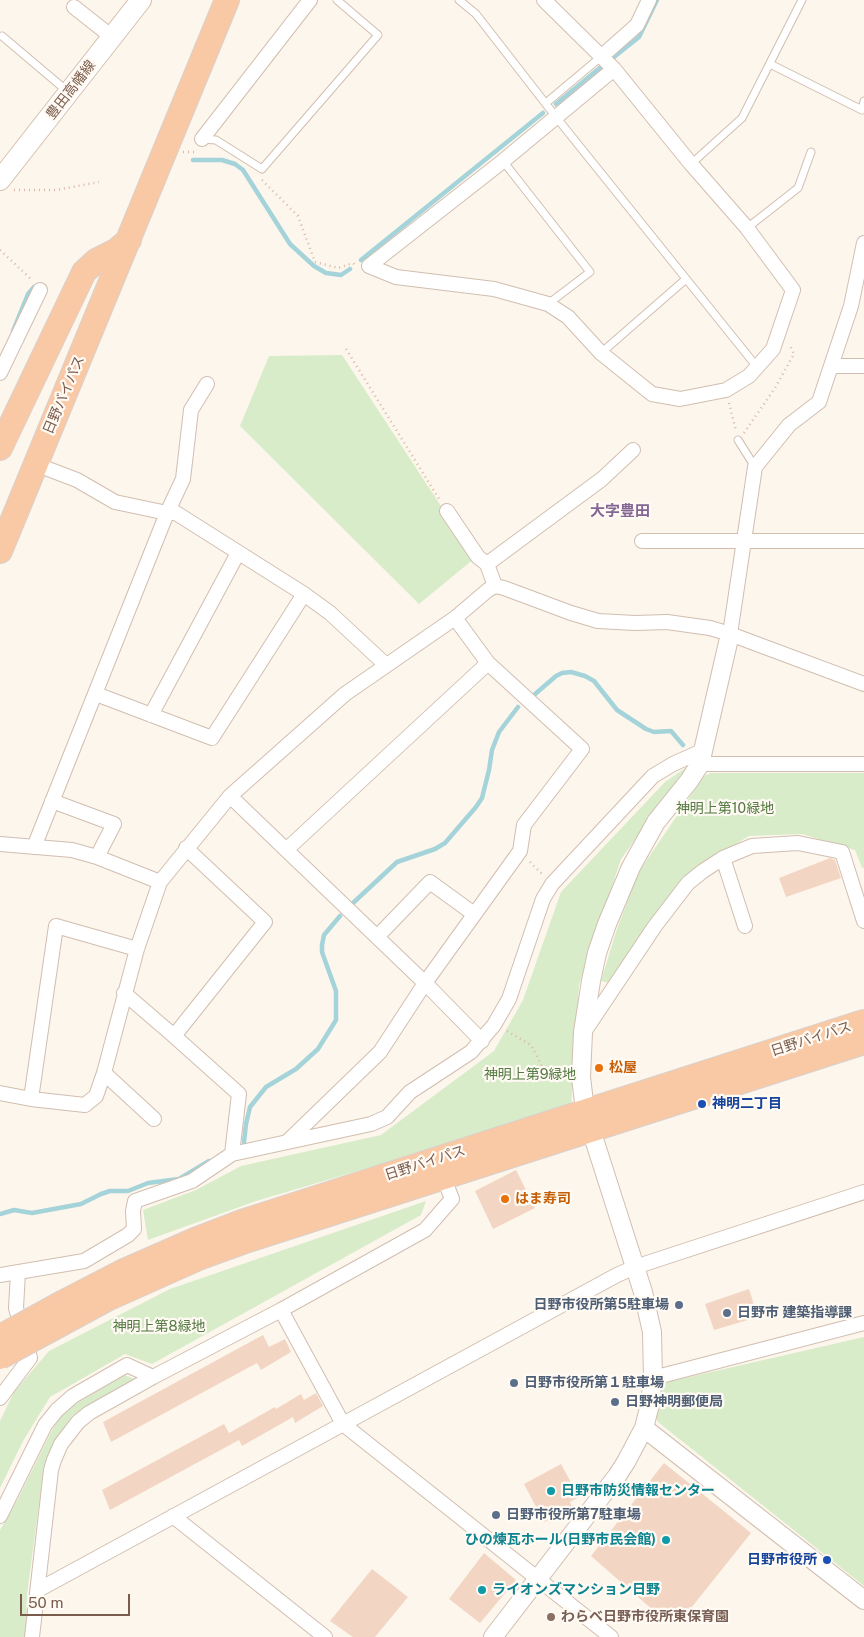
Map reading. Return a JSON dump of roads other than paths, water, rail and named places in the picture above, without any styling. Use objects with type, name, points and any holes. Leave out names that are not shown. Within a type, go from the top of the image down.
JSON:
[{"type":"highway","name":"日野バイパス","points":[[0,551],[227,0]]},
{"type":"highway","points":[[0,448],[84,272],[96,261],[116,251],[129,240]]},
{"type":"highway","name":"日野バイパス","points":[[0,1337],[100,1283],[198,1249],[248,1240],[443,1176],[588,1121],[864,1022]]},
{"type":"highway","name":"日野バイパス","points":[[0,1357],[198,1249],[242,1222],[864,1042]]},
{"type":"main road","name":"豊田高幡線","points":[[5,185],[69,92],[141,0]]},
{"type":"street","points":[[202,139],[310,0]]},
{"type":"street","points":[[544,0],[614,69],[691,164],[747,228],[793,290],[782,326],[772,349],[758,368],[726,390],[680,399],[652,394],[601,352],[568,317],[548,304],[494,289],[396,277],[369,266],[502,161],[614,69]]},
{"type":"street","points":[[602,56],[637,25],[650,0]]},
{"type":"street","points":[[74,7],[112,37]]},
{"type":"street","points":[[493,1637],[618,1476],[644,1428],[650,1404],[653,1378],[652,1332],[644,1292],[588,1121],[581,1077],[583,1032],[591,981],[597,953],[607,924],[631,867],[656,822],[689,781],[701,758],[730,634],[756,467],[790,425],[819,402],[851,306],[864,243]]},
{"type":"street","points":[[0,373],[40,290]]},
{"type":"street","points":[[832,366],[864,366]]},
{"type":"street","points":[[34,847],[167,512],[183,479],[192,410],[206,384]]},
{"type":"street","points":[[487,564],[602,479],[632,450]]},
{"type":"street","points":[[35,464],[77,480],[115,502],[176,513],[304,594],[330,613],[386,665]]},
{"type":"street","points":[[447,511],[478,557],[487,564],[495,586]]},
{"type":"street","points":[[642,541],[864,541]]},
{"type":"street","points":[[151,715],[238,553]]},
{"type":"street","points":[[0,1093],[31,1099],[85,1105],[96,1096],[104,1074],[137,949],[160,882],[186,848],[230,796],[345,694],[455,618],[495,586],[598,621],[667,622],[710,628],[864,684]]},
{"type":"street","points":[[96,694],[212,738],[304,594]]},
{"type":"street","points":[[288,1142],[380,1052],[425,983],[520,851],[524,825],[582,749],[488,663],[455,618]]},
{"type":"street","points":[[286,850],[488,663]]},
{"type":"street","points":[[0,1275],[84,1261],[134,1230],[132,1211],[135,1201],[192,1181],[232,1154],[371,1124],[387,1117],[410,1092],[471,1052],[482,1041],[509,999],[543,899],[552,884],[653,776],[673,764],[701,758],[864,764]]},
{"type":"street","points":[[230,796],[425,983],[482,1041]]},
{"type":"street","points":[[52,801],[114,824],[97,857]]},
{"type":"street","points":[[583,1032],[655,926],[688,883],[723,858],[752,846],[798,842],[842,852],[864,921]]},
{"type":"street","points":[[0,844],[72,850],[97,857],[160,882]]},
{"type":"street","points":[[174,1036],[265,922],[186,848]]},
{"type":"street","points":[[723,858],[745,926]]},
{"type":"street","points":[[377,937],[430,882],[474,914]]},
{"type":"street","points":[[31,1099],[56,926],[137,949]]},
{"type":"street","points":[[124,993],[239,1094],[232,1154]]},
{"type":"street","points":[[104,1074],[154,1119]]},
{"type":"street","points":[[35,1635],[51,1470],[61,1444],[78,1422],[89,1413],[153,1377],[282,1310],[425,1230],[452,1199],[443,1176]]},
{"type":"street","points":[[38,1590],[635,1266],[864,1192]]},
{"type":"street","points":[[0,1398],[30,1358],[16,1308],[18,1272]]},
{"type":"street","points":[[282,1310],[343,1424],[611,1637]]},
{"type":"street","points":[[653,1378],[864,1323]]},
{"type":"street","points":[[0,1516],[45,1425],[73,1396],[127,1365],[153,1377]]},
{"type":"street","points":[[644,1428],[864,1600]]},
{"type":"street","points":[[173,1516],[326,1637]]},
{"type":"lane","points":[[202,139],[216,140],[262,169],[378,35],[337,0]]},
{"type":"lane","points":[[459,0],[476,14],[556,117],[758,368]]},
{"type":"lane","points":[[691,164],[742,118],[802,0]]},
{"type":"lane","points":[[2,36],[69,92]]},
{"type":"lane","points":[[546,103],[602,56]]},
{"type":"lane","points":[[770,64],[862,110],[864,101]]},
{"type":"lane","points":[[747,228],[798,188],[810,152]]},
{"type":"lane","points":[[502,161],[590,272],[548,304]]},
{"type":"lane","points":[[601,352],[686,280]]},
{"type":"lane","points":[[738,440],[756,467]]},
{"type":"waterway","points":[[614,57],[639,37],[657,0]]},
{"type":"waterway","points":[[556,104],[601,67]]},
{"type":"waterway","points":[[361,260],[543,113]]},
{"type":"waterway","points":[[193,160],[222,160],[235,164],[243,170],[290,244],[314,266],[326,273],[341,275],[350,269]]},
{"type":"waterway","points":[[13,331],[28,294],[34,287]]},
{"type":"waterway","points":[[534,695],[562,673],[571,672],[585,676],[594,681],[617,710],[646,729],[654,732],[671,731],[683,745]]},
{"type":"waterway","points":[[353,903],[397,862],[435,849],[445,843],[476,807],[482,798],[492,750],[499,732],[518,707]]},
{"type":"waterway","points":[[244,1142],[250,1107],[266,1087],[296,1069],[318,1049],[336,1020],[336,991],[322,952],[322,945],[324,935],[340,916]]},
{"type":"waterway","points":[[0,1214],[14,1210],[32,1213],[81,1204],[110,1191],[128,1191],[148,1183],[179,1179],[209,1161]]},
{"type":"place","name":"松屋","points":[[599,1068]]},
{"type":"place","name":"神明二丁目","points":[[702,1104]]},
{"type":"place","name":"はま寿司","points":[[505,1199]]},
{"type":"place","name":"日野市役所第5駐車場","points":[[679,1305]]},
{"type":"place","name":"日野市 建築指導課","points":[[727,1313]]},
{"type":"place","name":"日野市役所第１駐車場","points":[[514,1383]]},
{"type":"place","name":"日野神明郵便局","points":[[615,1402]]},
{"type":"place","name":"日野市防災情報センター","points":[[551,1491]]},
{"type":"place","name":"日野市役所第7駐車場","points":[[496,1515]]},
{"type":"place","name":"ひの煉瓦ホール(日野市民会館)","points":[[666,1540]]},
{"type":"place","name":"日野市役所","points":[[827,1560]]},
{"type":"place","name":"ライオンズマンション日野","points":[[482,1590]]},
{"type":"place","name":"わらべ日野市役所東保育園","points":[[551,1617]]},
{"type":"district","name":"大字豊田","points":[[620,511]]},
{"type":"park label","name":"神明上第10緑地","points":[[725,809]]},
{"type":"park label","name":"神明上第9緑地","points":[[530,1075]]},
{"type":"park label","name":"神明上第8緑地","points":[[159,1327]]}]
